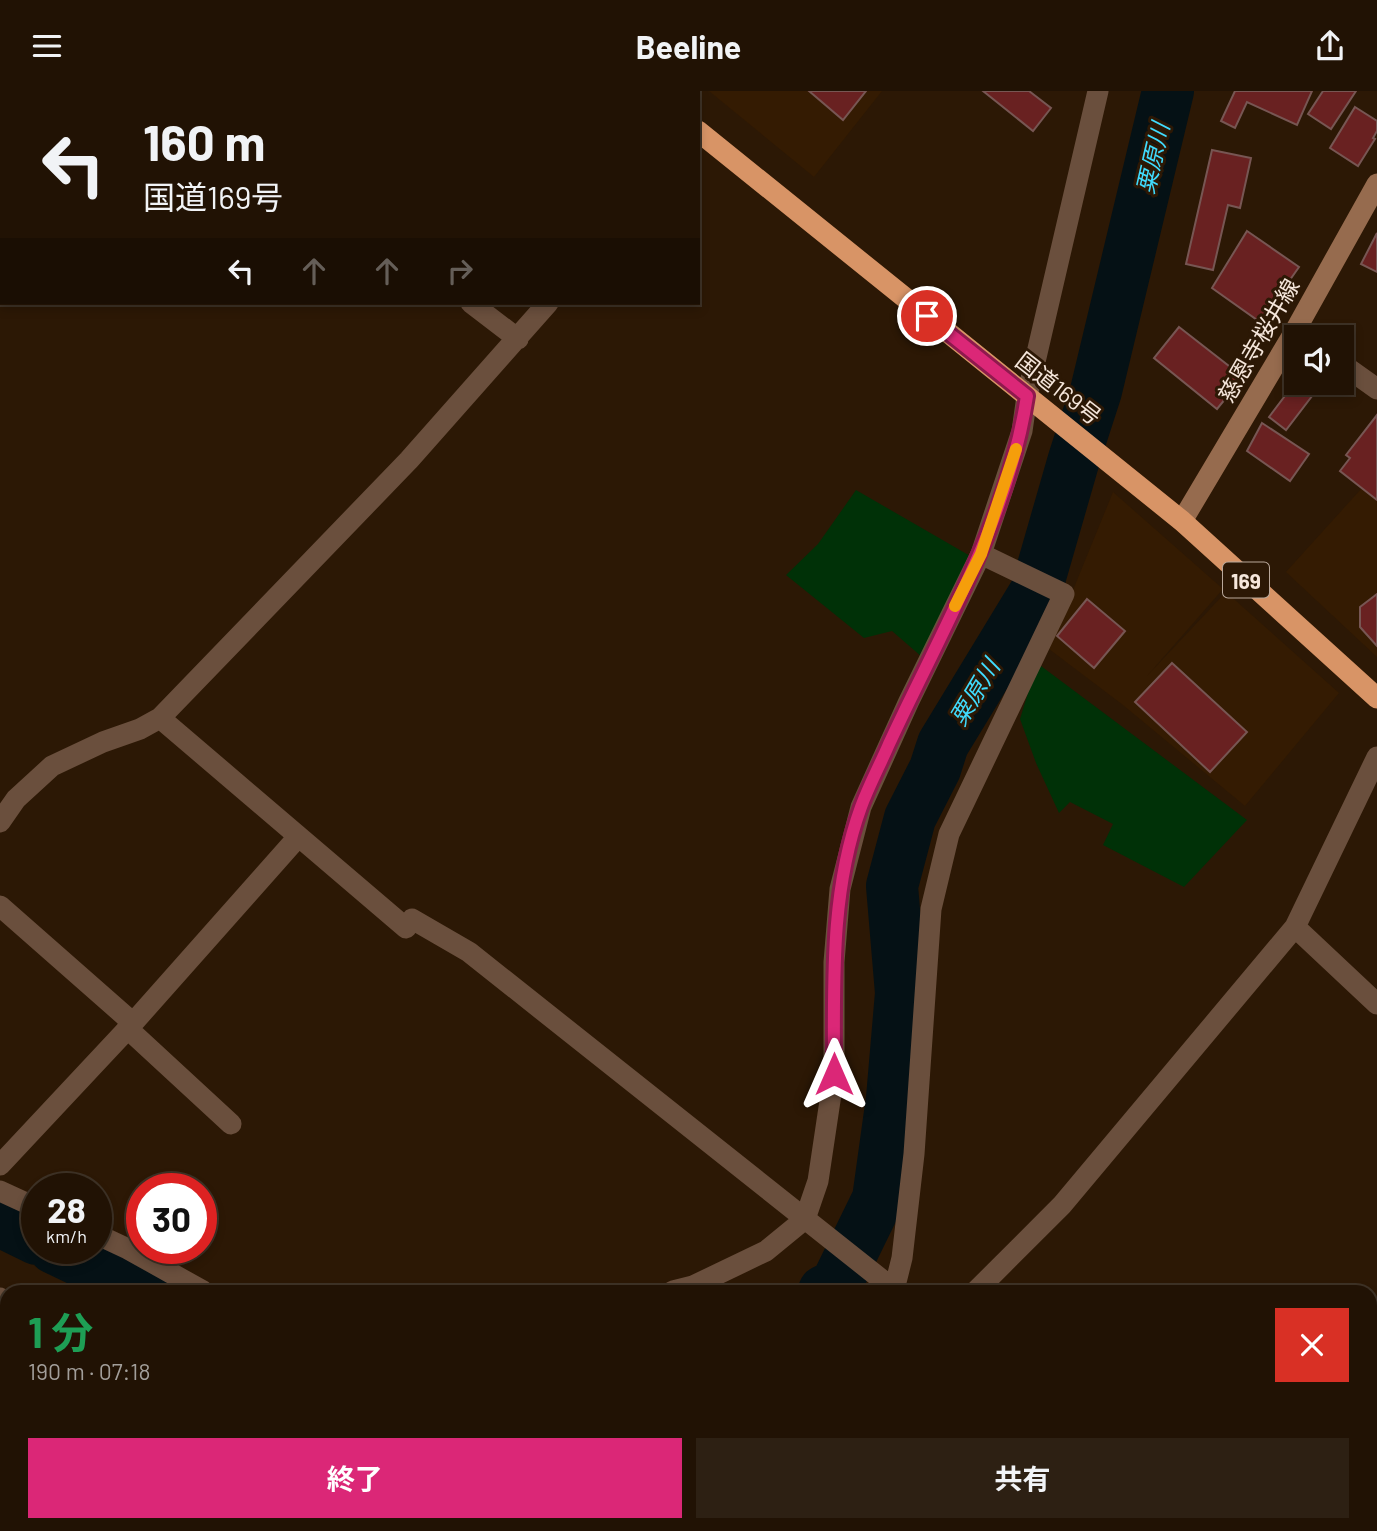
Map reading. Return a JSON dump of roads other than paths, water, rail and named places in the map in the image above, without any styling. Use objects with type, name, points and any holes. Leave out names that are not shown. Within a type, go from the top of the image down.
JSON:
[{"type":"highway","name":"国道169号","points":[[700,133],[1182,521],[1377,698]]},
{"type":"main road","name":"慈恩寺桜井線","points":[[1305,325],[1377,184]]},
{"type":"main road","name":"慈恩寺桜井線","points":[[1182,521],[1284,359]]},
{"type":"street","points":[[695,1285],[766,1251],[807,1221],[818,1181],[834,1074],[834,962],[840,889],[861,807],[909,701],[985,556],[1022,431],[1027,396],[1098,91]]},
{"type":"street","points":[[474,305],[518,339]]},
{"type":"street","points":[[0,822],[16,799],[52,766],[103,742],[141,729],[160,718],[409,460],[546,305]]},
{"type":"street","points":[[1354,373],[1377,389]]},
{"type":"street","points":[[893,1285],[902,1258],[914,1154],[931,909],[949,834],[1064,594],[985,556]]},
{"type":"street","points":[[160,718],[406,928],[412,919],[469,952],[887,1285]]},
{"type":"street","points":[[982,1285],[1062,1205],[1295,926],[1377,757]]},
{"type":"street","points":[[0,1165],[130,1026],[298,837]]},
{"type":"street","points":[[0,906],[231,1124]]},
{"type":"street","points":[[1295,926],[1377,1004]]},
{"type":"street","points":[[0,1191],[21,1201]]},
{"type":"street","points":[[112,1242],[192,1285]]},
{"type":"waterway","name":"粟原川","points":[[836,1285],[878,1199],[892,1098],[901,993],[892,886],[910,818],[935,769],[943,744],[1036,591],[1096,391],[1168,91]]},
{"type":"waterway","name":"粟原川","points":[[0,1221],[21,1231]]},
{"type":"waterway","name":"粟原川","points":[[87,1264],[131,1285]]}]
